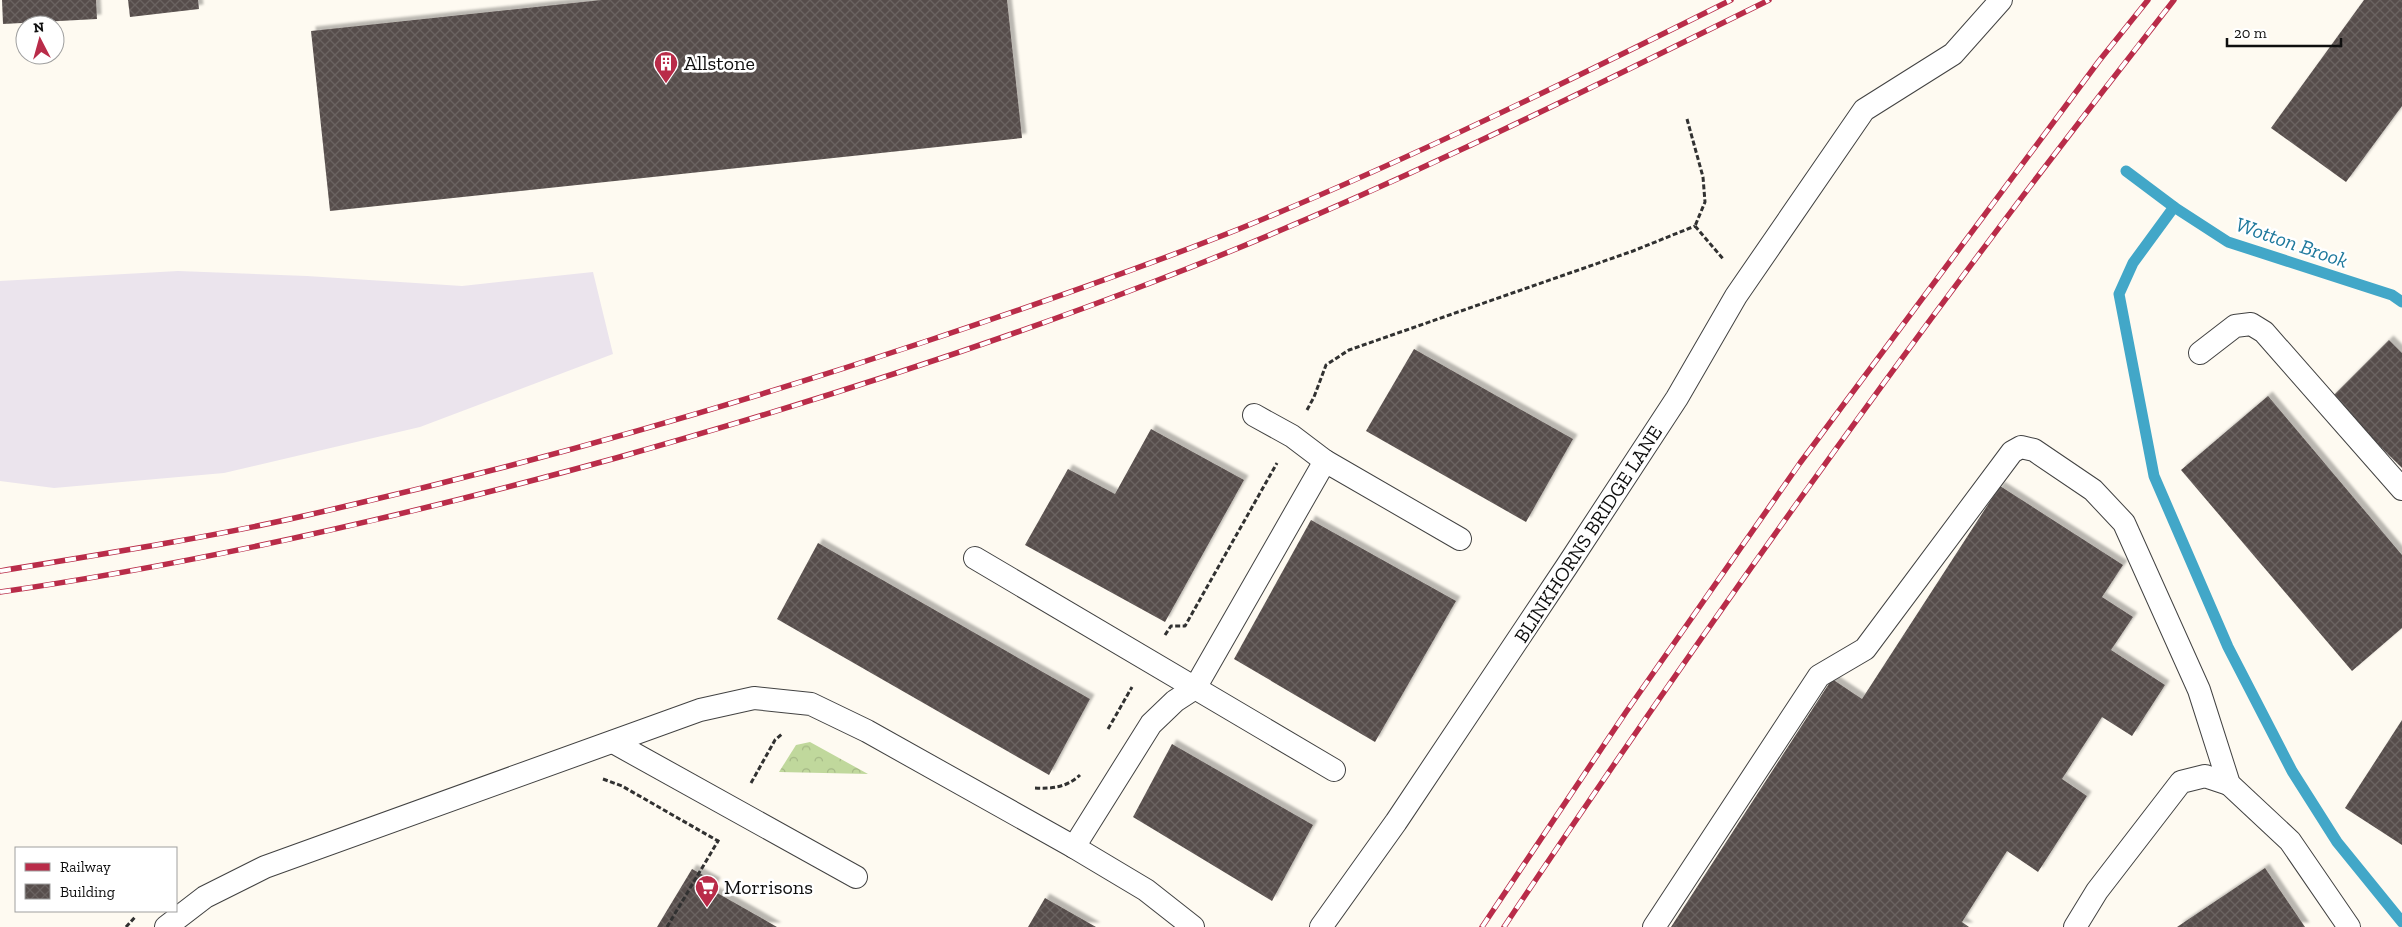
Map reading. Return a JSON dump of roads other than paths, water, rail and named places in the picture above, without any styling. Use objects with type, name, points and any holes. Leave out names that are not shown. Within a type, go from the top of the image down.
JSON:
[{"type":"lane","name":"BLINKHORNS BRIDGE LANE","points":[[1321,927],[1396,822],[1567,566],[1677,398],[1736,296],[1864,110],[1953,54],[2001,0]]},
{"type":"lane","points":[[2200,353],[2235,326],[2251,324],[2264,332],[2402,489]]},
{"type":"lane","points":[[1254,415],[1292,436],[1325,461],[1460,538]]},
{"type":"lane","points":[[1654,927],[1819,676],[1865,649],[2012,452],[2021,447],[2034,450],[2093,490],[2124,523],[2199,690],[2229,784]]},
{"type":"lane","points":[[1074,847],[1150,724],[1175,701],[1196,688],[1325,461]]},
{"type":"lane","points":[[975,558],[1334,770]]},
{"type":"lane","points":[[166,927],[205,897],[265,867],[700,710],[754,698],[811,704],[867,731],[1074,847],[1146,890],[1193,927]]},
{"type":"lane","points":[[613,742],[856,877]]},
{"type":"lane","points":[[2075,927],[2098,891],[2181,782],[2205,776],[2229,784],[2290,841],[2349,927]]},
{"type":"waterway","name":"Wotton Brook","points":[[2126,171],[2174,207],[2228,242],[2392,295],[2402,302]]},
{"type":"waterway","points":[[2174,207],[2133,263],[2119,294],[2154,476],[2228,647],[2292,771],[2337,842],[2402,922]]},
{"type":"railway","points":[[0,571],[254,527],[451,481],[611,438],[770,392],[927,341],[1123,273],[1239,229],[1301,203],[1487,119],[1731,0]]},
{"type":"railway","points":[[0,592],[155,566],[310,535],[540,479],[684,439],[819,398],[953,354],[1153,282],[1310,218],[1541,112],[1769,0]]},
{"type":"railway","points":[[1482,927],[1626,712],[1800,463],[2099,61],[2148,0]]},
{"type":"railway","points":[[1504,927],[1665,691],[1830,457],[2000,227],[2174,0]]},
{"type":"place","name":"Allstone","points":[[666,84]]},
{"type":"place","name":"Morrisons","points":[[707,908]]}]
